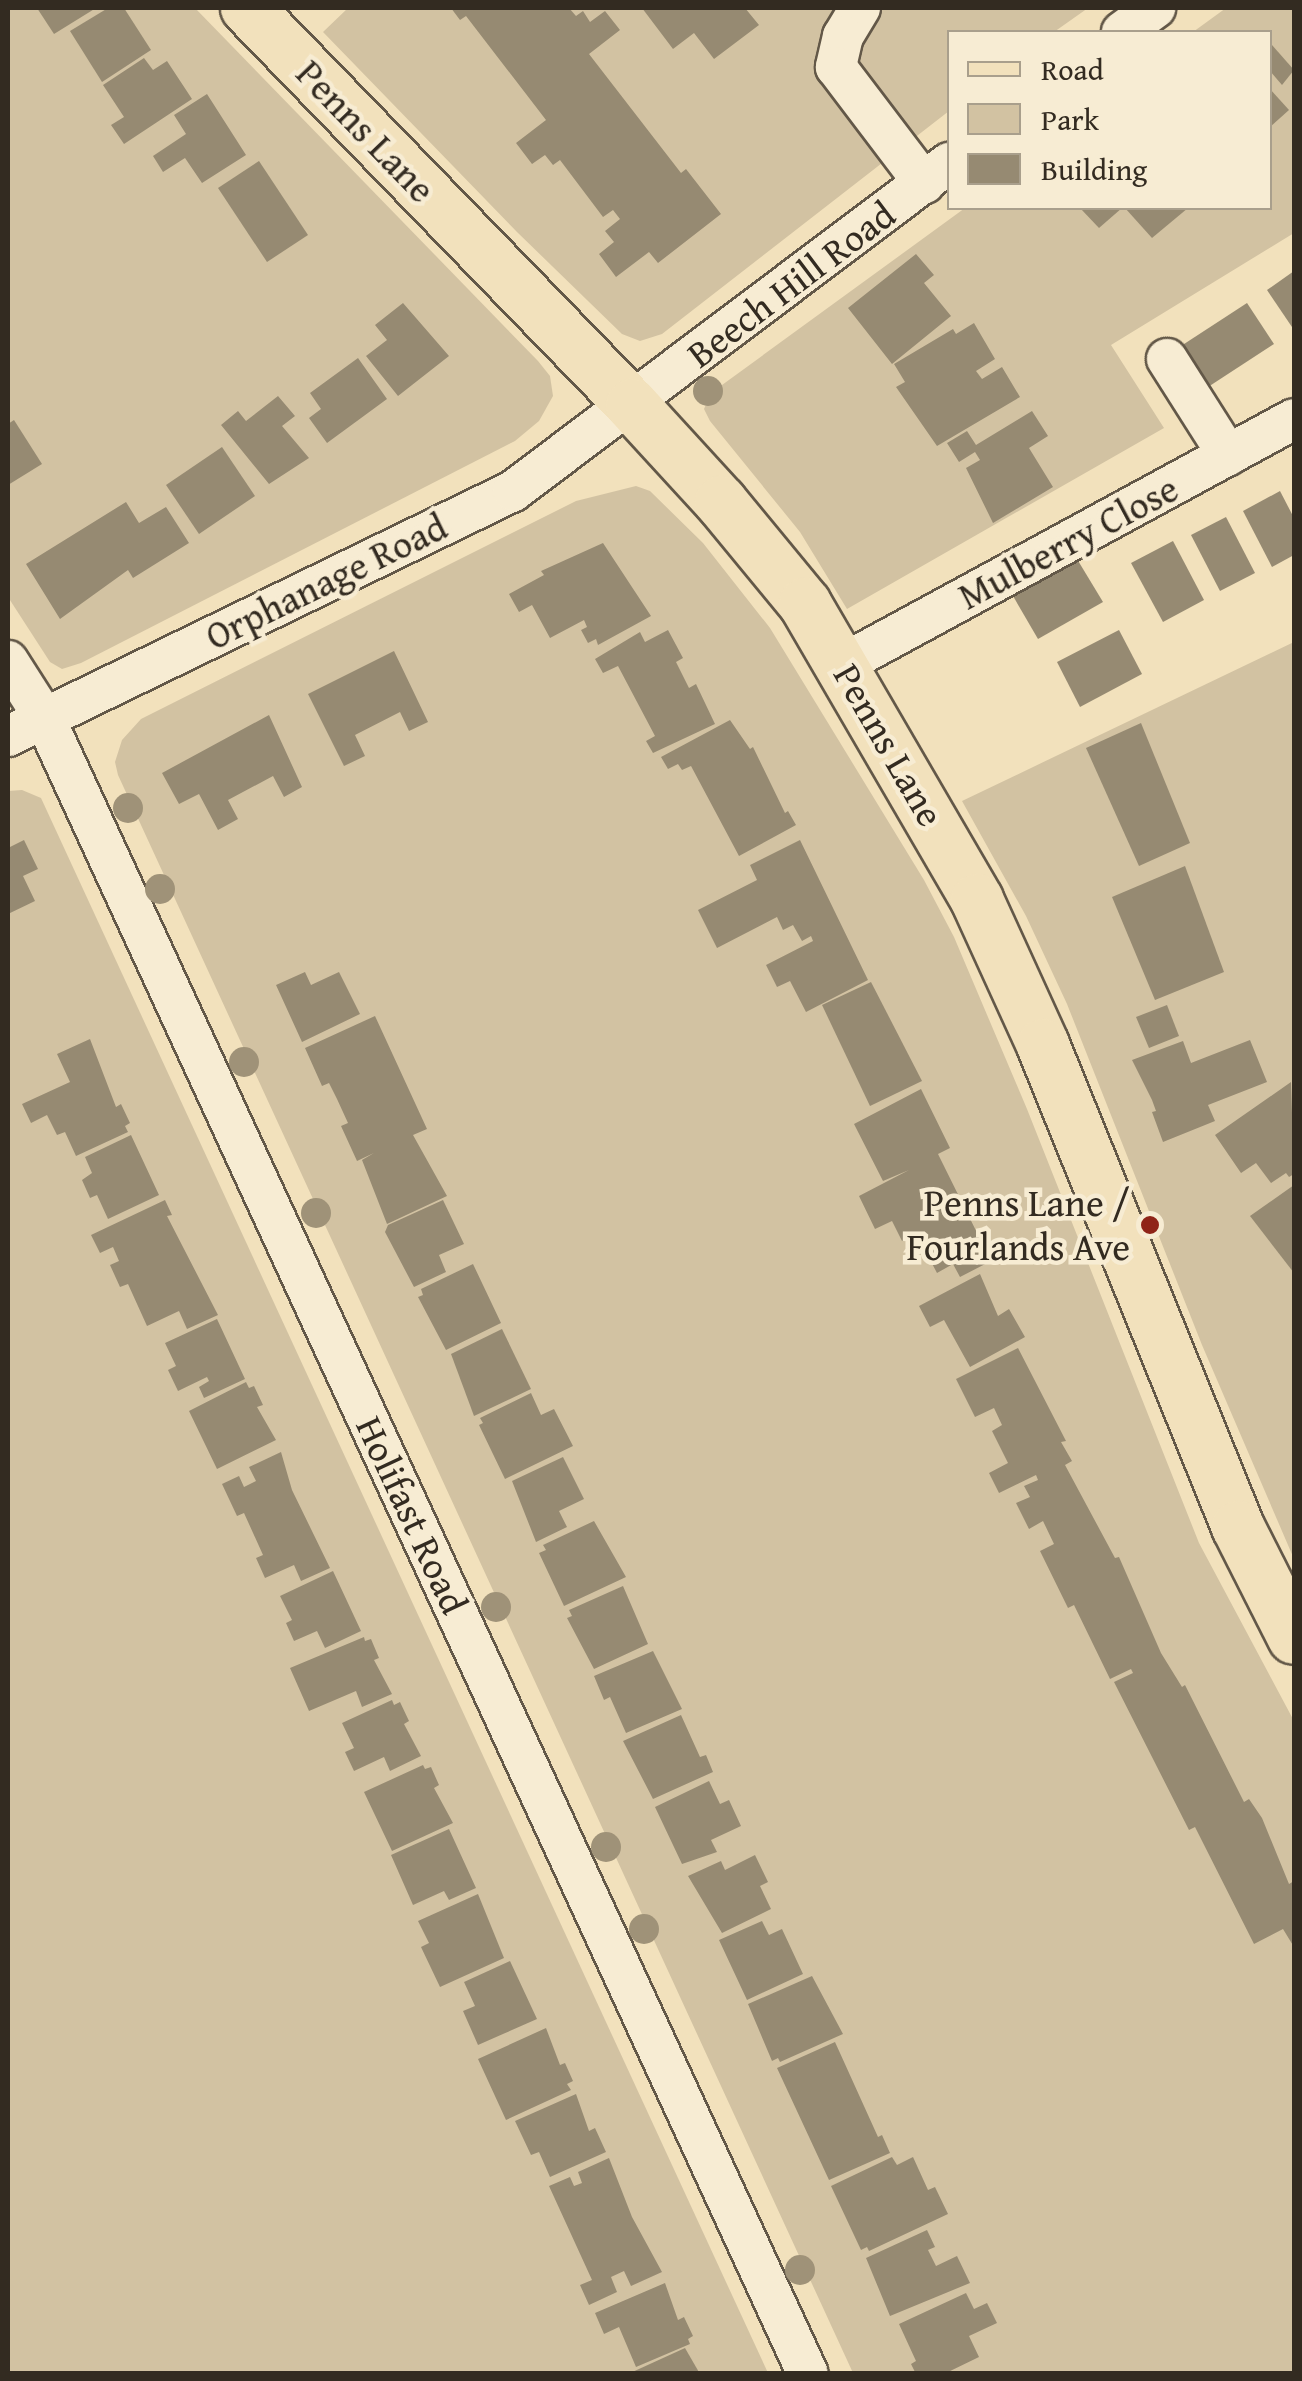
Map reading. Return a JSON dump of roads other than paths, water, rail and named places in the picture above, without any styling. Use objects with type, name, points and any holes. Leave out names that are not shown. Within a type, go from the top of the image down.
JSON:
[{"type":"main road","name":"Penns Lane","points":[[246,8],[632,405],[805,604],[978,900],[1043,1046],[1238,1527],[1294,1638]]},
{"type":"street","points":[[860,8],[843,36],[836,67],[936,173]]},
{"type":"street","points":[[1125,30],[1155,8]]},
{"type":"street","name":"Beech Hill Road","points":[[632,405],[936,173]]},
{"type":"street","points":[[1167,359],[1228,455]]},
{"type":"street","name":"Orphanage Road","points":[[8,736],[513,491],[632,405]]},
{"type":"street","name":"Mulberry Close","points":[[842,664],[1294,418]]},
{"type":"street","name":"Holifast Road","points":[[8,661],[45,719],[808,2374]]},
{"type":"place","name":"Penns Lane / Fourlands Ave","points":[[1150,1225]]}]
